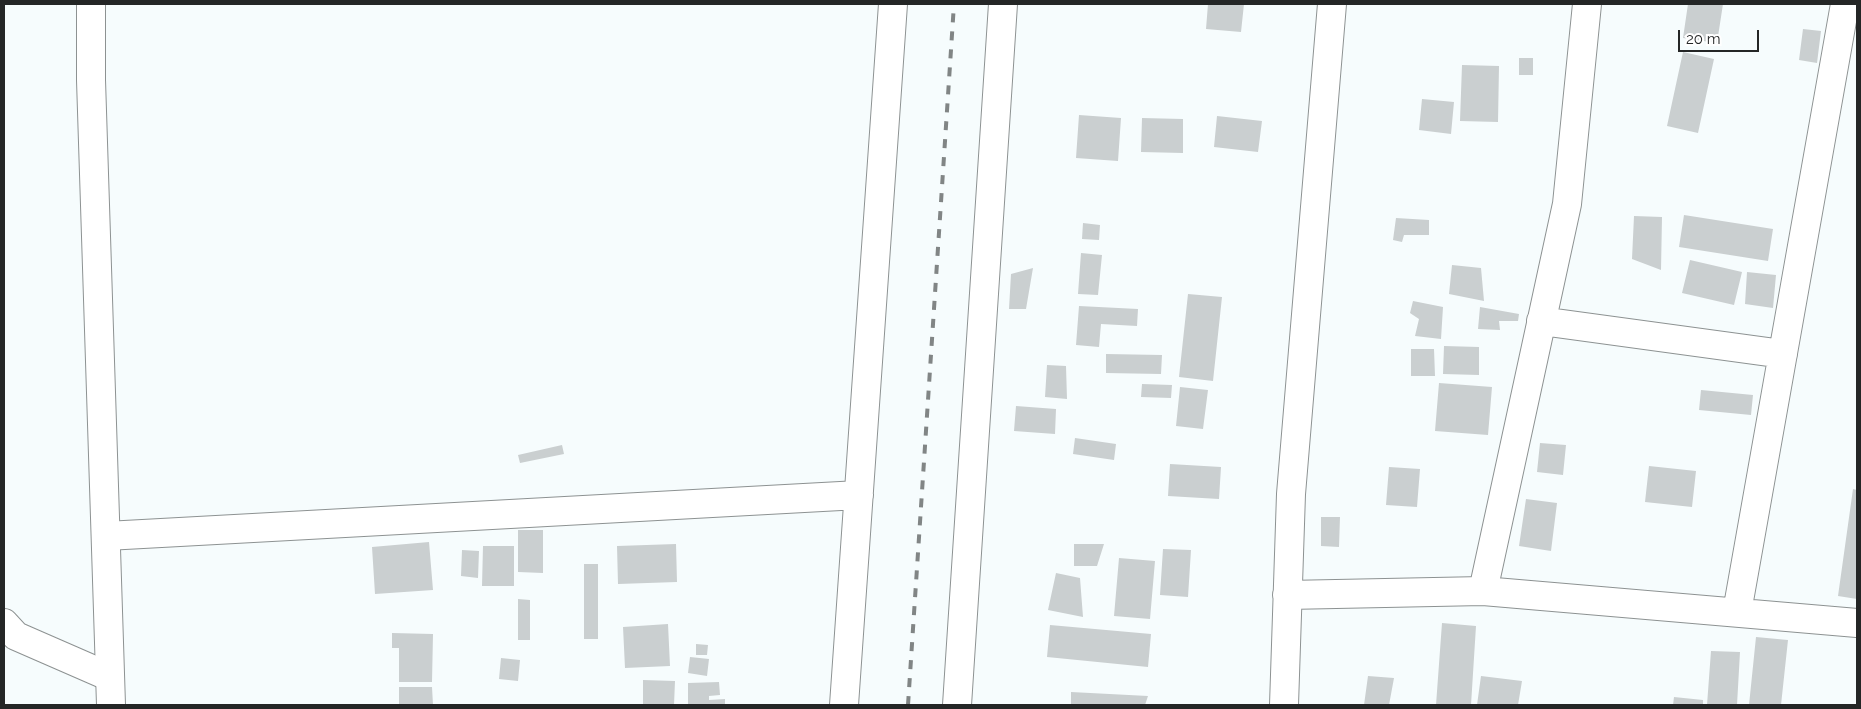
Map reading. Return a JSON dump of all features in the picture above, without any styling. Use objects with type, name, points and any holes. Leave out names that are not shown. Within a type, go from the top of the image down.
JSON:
[{"type":"street","points":[[91,4],[91,90],[110,705]]},
{"type":"street","points":[[844,705],[893,4]]},
{"type":"street","points":[[957,705],[1003,4]]},
{"type":"street","points":[[1284,705],[1290,494],[1332,4]]},
{"type":"street","points":[[1483,590],[1567,204],[1587,4]]},
{"type":"street","points":[[1737,612],[1845,4]]},
{"type":"street","points":[[1541,322],[1783,354]]},
{"type":"street","points":[[106,536],[859,495]]},
{"type":"street","points":[[1287,595],[1483,590],[1857,623]]},
{"type":"street","points":[[8,636],[110,677]]},
{"type":"building","points":[[1208,4],[1244,4],[1241,32],[1206,29]]},
{"type":"building","points":[[1688,4],[1723,4],[1717,43],[1683,38]]},
{"type":"building","points":[[1803,29],[1821,31],[1817,63],[1799,60]]},
{"type":"building","points":[[1683,52],[1714,59],[1698,133],[1667,126]]},
{"type":"building","points":[[1519,58],[1533,58],[1533,75],[1519,75]]},
{"type":"building","points":[[1462,65],[1499,66],[1498,122],[1460,121]]},
{"type":"building","points":[[1422,99],[1454,102],[1451,134],[1419,130]]},
{"type":"building","points":[[1079,115],[1121,118],[1118,161],[1076,158]]},
{"type":"building","points":[[1217,116],[1262,121],[1258,152],[1214,147]]},
{"type":"building","points":[[1142,118],[1183,119],[1183,153],[1141,152]]},
{"type":"building","points":[[1684,215],[1773,229],[1768,261],[1679,247]]},
{"type":"building","points":[[1634,216],[1662,217],[1661,270],[1632,259]]},
{"type":"building","points":[[1396,218],[1429,220],[1429,235],[1404,235],[1402,242],[1393,240]]},
{"type":"building","points":[[1083,223],[1100,225],[1099,240],[1082,239]]},
{"type":"building","points":[[1081,253],[1102,255],[1098,295],[1078,294]]},
{"type":"building","points":[[1690,260],[1742,272],[1734,305],[1682,293]]},
{"type":"building","points":[[1452,265],[1481,268],[1484,301],[1449,294]]},
{"type":"building","points":[[1033,268],[1026,309],[1009,309],[1011,274]]},
{"type":"building","points":[[1747,272],[1776,275],[1773,308],[1745,304]]},
{"type":"building","points":[[1188,294],[1222,297],[1213,381],[1179,377]]},
{"type":"building","points":[[1413,301],[1443,307],[1441,339],[1415,336],[1419,319],[1410,313]]},
{"type":"building","points":[[1079,306],[1138,309],[1137,326],[1101,324],[1099,347],[1076,345]]},
{"type":"building","points":[[1480,307],[1519,314],[1518,321],[1499,321],[1500,330],[1478,329]]},
{"type":"building","points":[[1444,346],[1479,347],[1479,375],[1443,374]]},
{"type":"building","points":[[1411,349],[1434,349],[1435,376],[1411,376]]},
{"type":"building","points":[[1106,354],[1162,355],[1161,374],[1106,373]]},
{"type":"building","points":[[1047,365],[1066,366],[1067,399],[1045,397]]},
{"type":"building","points":[[1439,383],[1492,387],[1488,435],[1435,431]]},
{"type":"building","points":[[1142,384],[1172,385],[1171,398],[1141,397]]},
{"type":"building","points":[[1180,387],[1208,390],[1203,429],[1176,426]]},
{"type":"building","points":[[1701,390],[1753,395],[1751,415],[1699,410]]},
{"type":"building","points":[[1016,406],[1056,409],[1055,434],[1014,431]]},
{"type":"building","points":[[1075,438],[1116,444],[1114,460],[1073,454]]},
{"type":"building","points":[[1540,443],[1566,445],[1563,475],[1537,472]]},
{"type":"building","points":[[562,445],[564,454],[520,463],[518,455]]},
{"type":"building","points":[[1170,464],[1221,467],[1219,499],[1168,496]]},
{"type":"building","points":[[1649,466],[1696,471],[1692,507],[1645,502]]},
{"type":"building","points":[[1389,467],[1420,469],[1417,507],[1386,505]]},
{"type":"building","points":[[1853,489],[1857,490],[1857,599],[1838,596]]},
{"type":"building","points":[[1526,499],[1557,503],[1551,551],[1519,546]]},
{"type":"building","points":[[1321,517],[1340,517],[1339,547],[1321,546]]},
{"type":"building","points":[[518,530],[543,530],[543,573],[518,572]]},
{"type":"building","points":[[429,542],[433,590],[375,594],[372,547]]},
{"type":"building","points":[[676,544],[677,582],[618,584],[617,546]]},
{"type":"building","points":[[1074,544],[1104,544],[1097,566],[1074,566]]},
{"type":"building","points":[[483,546],[514,546],[514,586],[482,586]]},
{"type":"building","points":[[1163,549],[1191,550],[1188,597],[1160,595]]},
{"type":"building","points":[[462,550],[479,551],[478,578],[461,576]]},
{"type":"building","points":[[1119,558],[1155,561],[1150,619],[1114,616]]},
{"type":"building","points":[[584,564],[598,564],[598,639],[584,639]]},
{"type":"building","points":[[1056,573],[1080,578],[1083,617],[1048,610]]},
{"type":"building","points":[[518,599],[530,600],[530,640],[518,640]]},
{"type":"building","points":[[1442,623],[1476,626],[1471,705],[1436,705]]},
{"type":"building","points":[[668,624],[670,666],[625,668],[623,627]]},
{"type":"building","points":[[1050,625],[1151,634],[1148,667],[1047,657]]},
{"type":"building","points":[[392,633],[433,634],[432,682],[399,682],[399,648],[392,648]]},
{"type":"building","points":[[1756,637],[1788,640],[1781,705],[1749,705]]},
{"type":"building","points":[[696,644],[708,645],[707,655],[696,655]]},
{"type":"building","points":[[1711,651],[1740,652],[1737,705],[1707,705]]},
{"type":"building","points":[[690,657],[709,659],[707,676],[688,673]]},
{"type":"building","points":[[501,658],[520,660],[518,681],[499,679]]},
{"type":"building","points":[[1368,676],[1394,678],[1389,705],[1364,705]]},
{"type":"building","points":[[1481,676],[1522,681],[1518,705],[1477,705]]},
{"type":"building","points":[[643,680],[675,681],[674,705],[643,705]]},
{"type":"building","points":[[719,682],[720,695],[709,696],[709,700],[725,699],[725,705],[688,705],[688,683]]},
{"type":"building","points":[[399,687],[432,687],[433,705],[399,705]]},
{"type":"building","points":[[1071,692],[1148,696],[1145,705],[1071,705]]},
{"type":"building","points":[[1674,697],[1703,700],[1703,705],[1673,705]]},
{"type":"railway","points":[[908,705],[954,4]]}]
